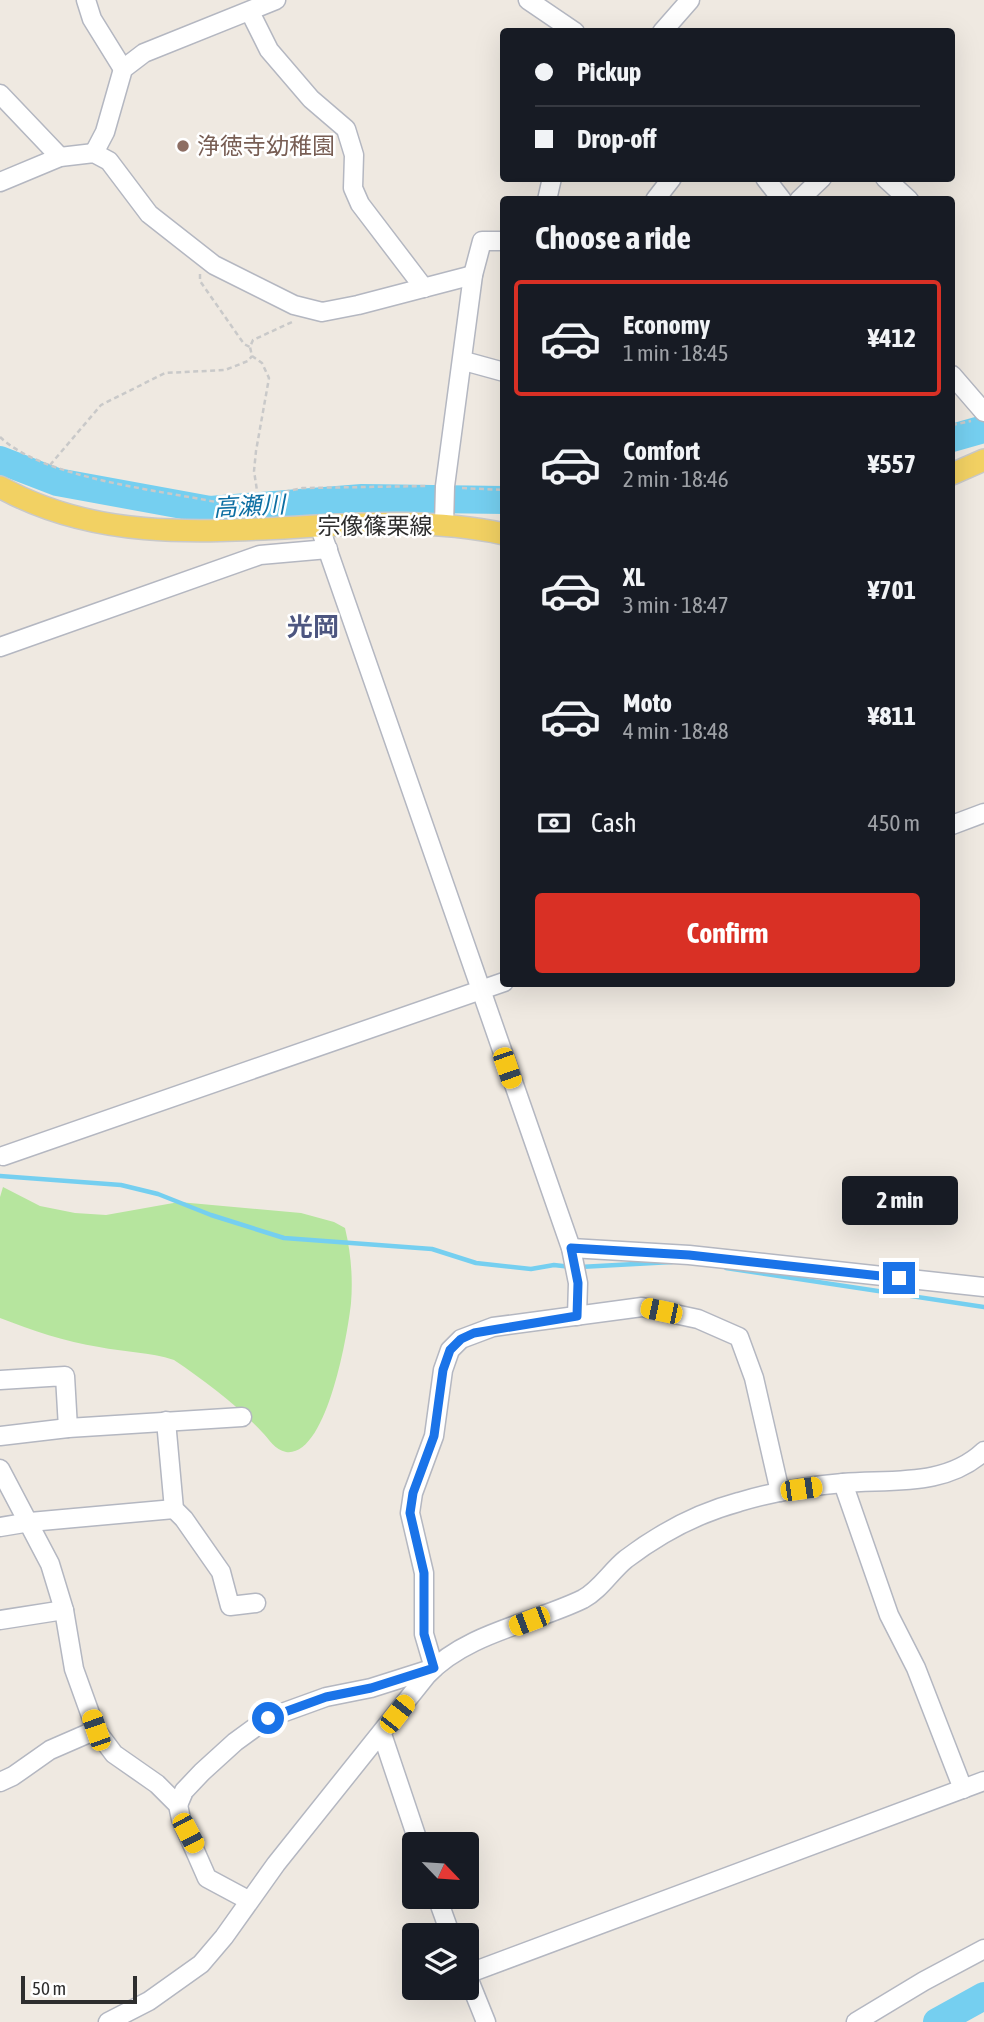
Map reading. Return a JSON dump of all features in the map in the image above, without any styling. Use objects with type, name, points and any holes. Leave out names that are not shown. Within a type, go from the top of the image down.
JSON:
[{"type":"main road","points":[[955,473],[984,460]]},
{"type":"main road","name":"宗像篠栗線","points":[[0,487],[61,514],[119,525],[200,531],[382,522],[444,525],[500,533]]},
{"type":"street","points":[[86,0],[92,19],[123,69]]},
{"type":"street","points":[[94,153],[104,132],[123,69],[144,54],[276,0]]},
{"type":"street","points":[[528,0],[569,28]]},
{"type":"street","points":[[666,28],[690,0]]},
{"type":"street","points":[[250,12],[269,50],[311,99],[346,129],[354,155],[353,188],[360,204],[424,288]]},
{"type":"street","points":[[0,94],[60,157]]},
{"type":"street","points":[[0,182],[60,157],[94,153],[109,161],[149,214],[204,257],[241,280],[294,305],[322,312],[473,275]]},
{"type":"street","points":[[768,182],[779,196]]},
{"type":"street","points":[[803,196],[818,182]]},
{"type":"street","points":[[889,182],[905,196]]},
{"type":"street","points":[[444,525],[445,486],[464,361],[473,275],[482,241],[500,241]]},
{"type":"street","points":[[464,361],[500,371]]},
{"type":"street","points":[[955,380],[979,416]]},
{"type":"street","points":[[319,525],[571,1248],[578,1283],[577,1316]]},
{"type":"street","points":[[0,647],[260,555],[328,549]]},
{"type":"street","points":[[955,824],[984,813]]},
{"type":"street","points":[[3,1156],[500,983]]},
{"type":"street","points":[[571,1248],[689,1255],[984,1287]]},
{"type":"street","points":[[434,1668],[424,1634],[424,1573],[410,1513],[413,1493],[434,1436],[443,1370],[450,1350],[461,1339],[474,1333],[642,1307],[698,1319],[739,1337],[754,1378],[780,1492]]},
{"type":"street","points":[[0,1380],[65,1376],[68,1428]]},
{"type":"street","points":[[0,1436],[68,1428],[242,1417]]},
{"type":"street","points":[[166,1421],[174,1509],[221,1572],[230,1606],[256,1603]]},
{"type":"street","points":[[178,1805],[184,1791],[202,1772],[235,1742],[268,1718],[316,1700],[371,1688],[434,1668],[484,1639],[587,1597],[624,1561],[661,1535],[702,1514],[780,1492],[843,1483],[913,1481],[943,1475],[973,1462],[984,1451]]},
{"type":"street","points":[[0,1469],[50,1564],[64,1610],[74,1669],[96,1730],[114,1754],[157,1784],[178,1805],[181,1819],[207,1878],[248,1900]]},
{"type":"street","points":[[843,1483],[889,1615],[916,1668],[963,1789]]},
{"type":"street","points":[[0,1527],[174,1509]]},
{"type":"street","points":[[0,1620],[64,1610]]},
{"type":"street","points":[[108,2022],[149,2001],[201,1964],[224,1937],[248,1900],[434,1668]]},
{"type":"street","points":[[0,1782],[50,1750],[96,1730]]},
{"type":"street","points":[[382,1734],[415,1832]]},
{"type":"street","points":[[479,1970],[984,1781]]},
{"type":"street","points":[[856,2022],[924,1981],[984,1950]]},
{"type":"street","points":[[477,2000],[486,2022]]},
{"type":"path","points":[[204,257],[199,267],[200,281],[244,344],[250,346]]},
{"type":"path","points":[[258,497],[254,471],[269,378],[262,363],[252,356],[250,346],[253,340],[298,318],[308,309]]},
{"type":"path","points":[[50,465],[102,405],[165,373],[225,370],[248,361],[252,356]]},
{"type":"path","points":[[955,424],[979,416]]},
{"type":"path","points":[[0,437],[8,444],[50,465],[216,502],[303,488],[445,486],[500,490]]},
{"type":"green space","points":[[3,1187],[40,1206],[75,1213],[106,1215],[179,1202],[301,1213],[334,1222],[345,1228],[352,1275],[349,1318],[333,1391],[313,1435],[300,1449],[282,1451],[231,1402],[174,1360],[74,1342],[0,1318],[0,1197]]},
{"type":"waterway","name":"高瀬川","points":[[955,437],[984,429]]},
{"type":"waterway","name":"高瀬川","points":[[0,460],[57,482],[210,510],[362,498],[500,500]]},
{"type":"waterway","points":[[0,1176],[121,1185],[158,1194],[211,1215],[284,1238],[432,1249],[476,1263],[531,1269],[554,1265],[571,1267]]},
{"type":"waterway","points":[[580,1267],[672,1262]]},
{"type":"waterway","points":[[726,1268],[984,1307]]},
{"type":"waterway","points":[[937,2022],[984,1996]]},
{"type":"place","name":"浄徳寺幼稚園","points":[[183,146]]},
{"type":"district","name":"光岡","points":[[313,627]]},
{"type":"route","points":[[268,1718],[295,1706],[371,1688],[434,1668],[424,1634],[424,1573],[410,1513],[413,1493],[434,1436],[443,1370],[450,1350],[461,1339],[474,1333],[493,1327],[577,1316],[578,1283],[571,1248],[689,1255],[899,1278]]}]
